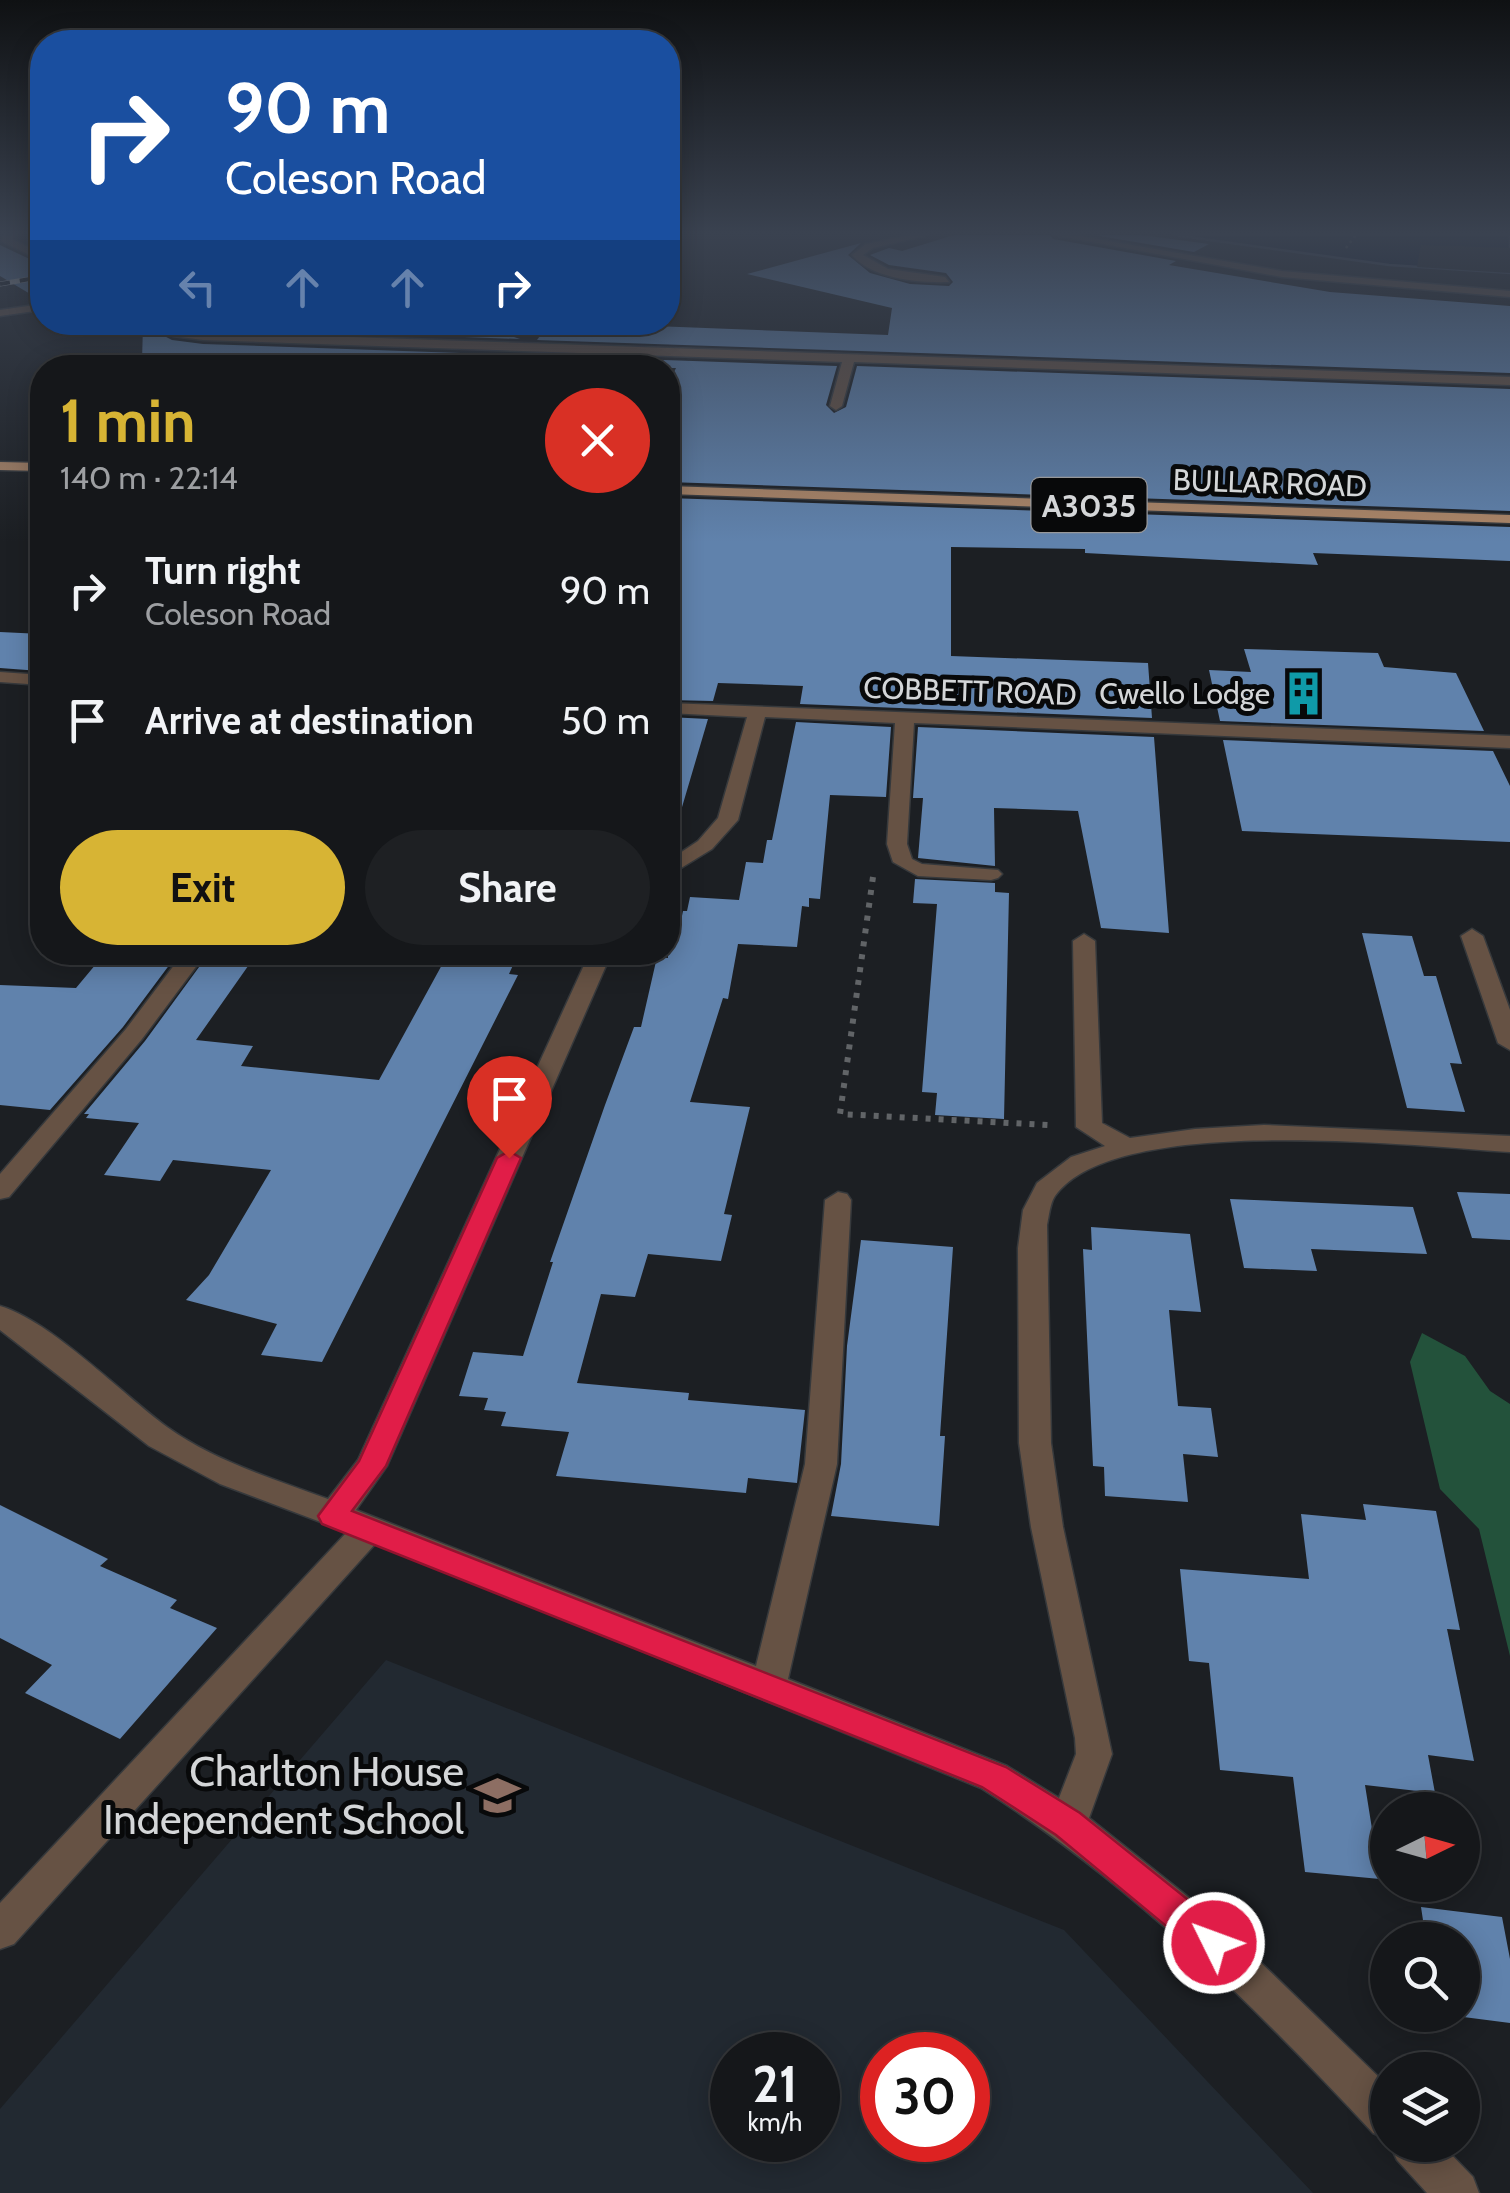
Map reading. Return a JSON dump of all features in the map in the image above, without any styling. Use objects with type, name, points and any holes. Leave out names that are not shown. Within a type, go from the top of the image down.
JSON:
[{"type":"main road","points":[[0,466],[30,467]]},
{"type":"main road","name":"BULLAR ROAD","points":[[680,490],[1510,519]]},
{"type":"street","points":[[271,337],[1510,381]]},
{"type":"street","points":[[836,406],[849,358]]},
{"type":"street","points":[[0,677],[30,679]]},
{"type":"street","name":"COBBETT ROAD","points":[[680,709],[1510,742]]},
{"type":"street","points":[[680,862],[706,845],[728,820],[756,712]]},
{"type":"street","points":[[905,718],[897,844],[903,862],[918,870],[991,874]]},
{"type":"street","points":[[1472,936],[1510,1043]]},
{"type":"street","points":[[1084,942],[1089,1128],[1126,1146]]},
{"type":"street","points":[[0,1191],[134,1034],[186,965]]},
{"type":"street","points":[[333,1516],[371,1466],[595,965]]},
{"type":"street","points":[[1068,1824],[1094,1754],[1094,1738],[1047,1527],[1035,1443],[1033,1225],[1039,1203],[1058,1177],[1077,1164],[1126,1146],[1184,1138],[1267,1134],[1510,1144]]},
{"type":"street","points":[[769,1686],[821,1464],[838,1200]]},
{"type":"street","points":[[0,1316],[36,1339],[160,1438],[231,1476],[994,1777],[1068,1824],[1172,1906],[1234,1961],[1370,2100]]},
{"type":"street","points":[[0,1931],[369,1530]]},
{"type":"street","points":[[1428,2162],[1456,2193]]},
{"type":"path","points":[[874,868],[840,1114],[1089,1128]]},
{"type":"shaded area","name":"Charlton House Independent School","points":[[386,1660],[1064,1930],[1313,2193],[0,2193],[0,2109]]},
{"type":"green space","points":[[1422,1333],[1465,1356],[1490,1391],[1510,1404],[1510,1656],[1479,1529],[1440,1489],[1410,1362]]},
{"type":"building","points":[[143,337],[167,337],[203,344],[520,355],[142,355]]},
{"type":"building","points":[[1510,337],[1510,373],[537,340]]},
{"type":"building","points":[[680,361],[837,366],[826,405],[834,413],[846,407],[857,366],[1510,389],[1510,511],[680,482]]},
{"type":"building","points":[[680,498],[1510,527],[1510,561],[1313,553],[1318,565],[1085,553],[1085,549],[951,547],[951,656],[1148,663],[1152,718],[800,704],[803,686],[718,683],[713,701],[680,700]]},
{"type":"building","points":[[0,632],[30,633],[30,670],[0,668]]},
{"type":"building","points":[[1244,649],[1378,653],[1384,667],[1456,673],[1484,731],[1220,721],[1209,670],[1251,672]]},
{"type":"building","points":[[680,718],[708,719],[680,814]]},
{"type":"building","points":[[796,722],[891,727],[886,797],[830,795],[820,899],[809,898],[809,907],[802,906],[797,947],[738,944],[728,999],[723,998],[690,1102],[750,1107],[724,1214],[732,1215],[721,1261],[648,1254],[635,1297],[601,1294],[577,1383],[689,1393],[688,1400],[805,1410],[797,1483],[748,1478],[746,1493],[556,1476],[569,1432],[501,1426],[506,1412],[484,1410],[488,1398],[459,1396],[473,1352],[523,1356],[550,1262],[605,1105],[634,1027],[641,1027],[655,965],[680,965],[680,926],[690,897],[739,900],[746,862],[763,863],[767,840],[772,840]]},
{"type":"building","points":[[918,727],[1154,737],[1169,933],[1101,928],[1078,811],[994,808],[995,866],[918,858],[923,798],[913,798]]},
{"type":"building","points":[[1223,740],[1493,751],[1510,786],[1510,842],[1242,831]]},
{"type":"building","points":[[915,879],[995,883],[995,892],[1009,893],[1004,1119],[935,1115],[937,1093],[922,1092],[937,904],[913,903]]},
{"type":"building","points":[[1362,933],[1412,936],[1424,976],[1436,976],[1462,1064],[1450,1063],[1465,1112],[1407,1108]]},
{"type":"building","points":[[95,965],[169,965],[123,1027],[50,1110],[0,1105],[0,985],[76,988]]},
{"type":"building","points":[[201,965],[249,965],[196,1040],[253,1046],[241,1066],[379,1080],[442,965],[513,965],[509,974],[518,975],[322,1362],[261,1355],[277,1324],[186,1300],[209,1275],[271,1170],[173,1160],[160,1181],[104,1175],[139,1123],[86,1118],[89,1114],[84,1114],[145,1041]]},
{"type":"building","points":[[1457,1192],[1510,1194],[1510,1240],[1472,1238]]},
{"type":"building","points":[[1230,1199],[1413,1207],[1427,1254],[1311,1249],[1317,1271],[1244,1268]]},
{"type":"building","points":[[1091,1227],[1190,1234],[1201,1312],[1169,1310],[1178,1406],[1211,1408],[1218,1457],[1183,1454],[1188,1502],[1105,1496],[1104,1467],[1093,1466],[1083,1249],[1092,1250]]},
{"type":"building","points":[[861,1240],[953,1247],[940,1436],[945,1436],[939,1526],[831,1516],[841,1464],[847,1346]]},
{"type":"building","points":[[1363,1504],[1436,1511],[1460,1630],[1447,1629],[1474,1761],[1428,1755],[1435,1792],[1365,1785],[1370,1816],[1370,1878],[1305,1872],[1293,1777],[1220,1770],[1209,1663],[1189,1661],[1180,1569],[1309,1579],[1301,1514],[1366,1520]]},
{"type":"building","points":[[0,1505],[108,1559],[100,1566],[177,1600],[170,1608],[217,1628],[120,1739],[25,1693],[52,1665],[0,1638]]},
{"type":"building","points":[[1421,1907],[1502,1917],[1510,1959],[1510,2023],[1480,2019],[1480,1922],[1423,1922]]},
{"type":"place","name":"Cwello Lodge","points":[[1303,693]]},
{"type":"place","name":"Charlton House Independent School","points":[[497,1795]]},
{"type":"route","points":[[509,1158],[371,1466],[363,1482],[333,1516],[405,1541],[994,1777],[1068,1824],[1214,1943]]}]
